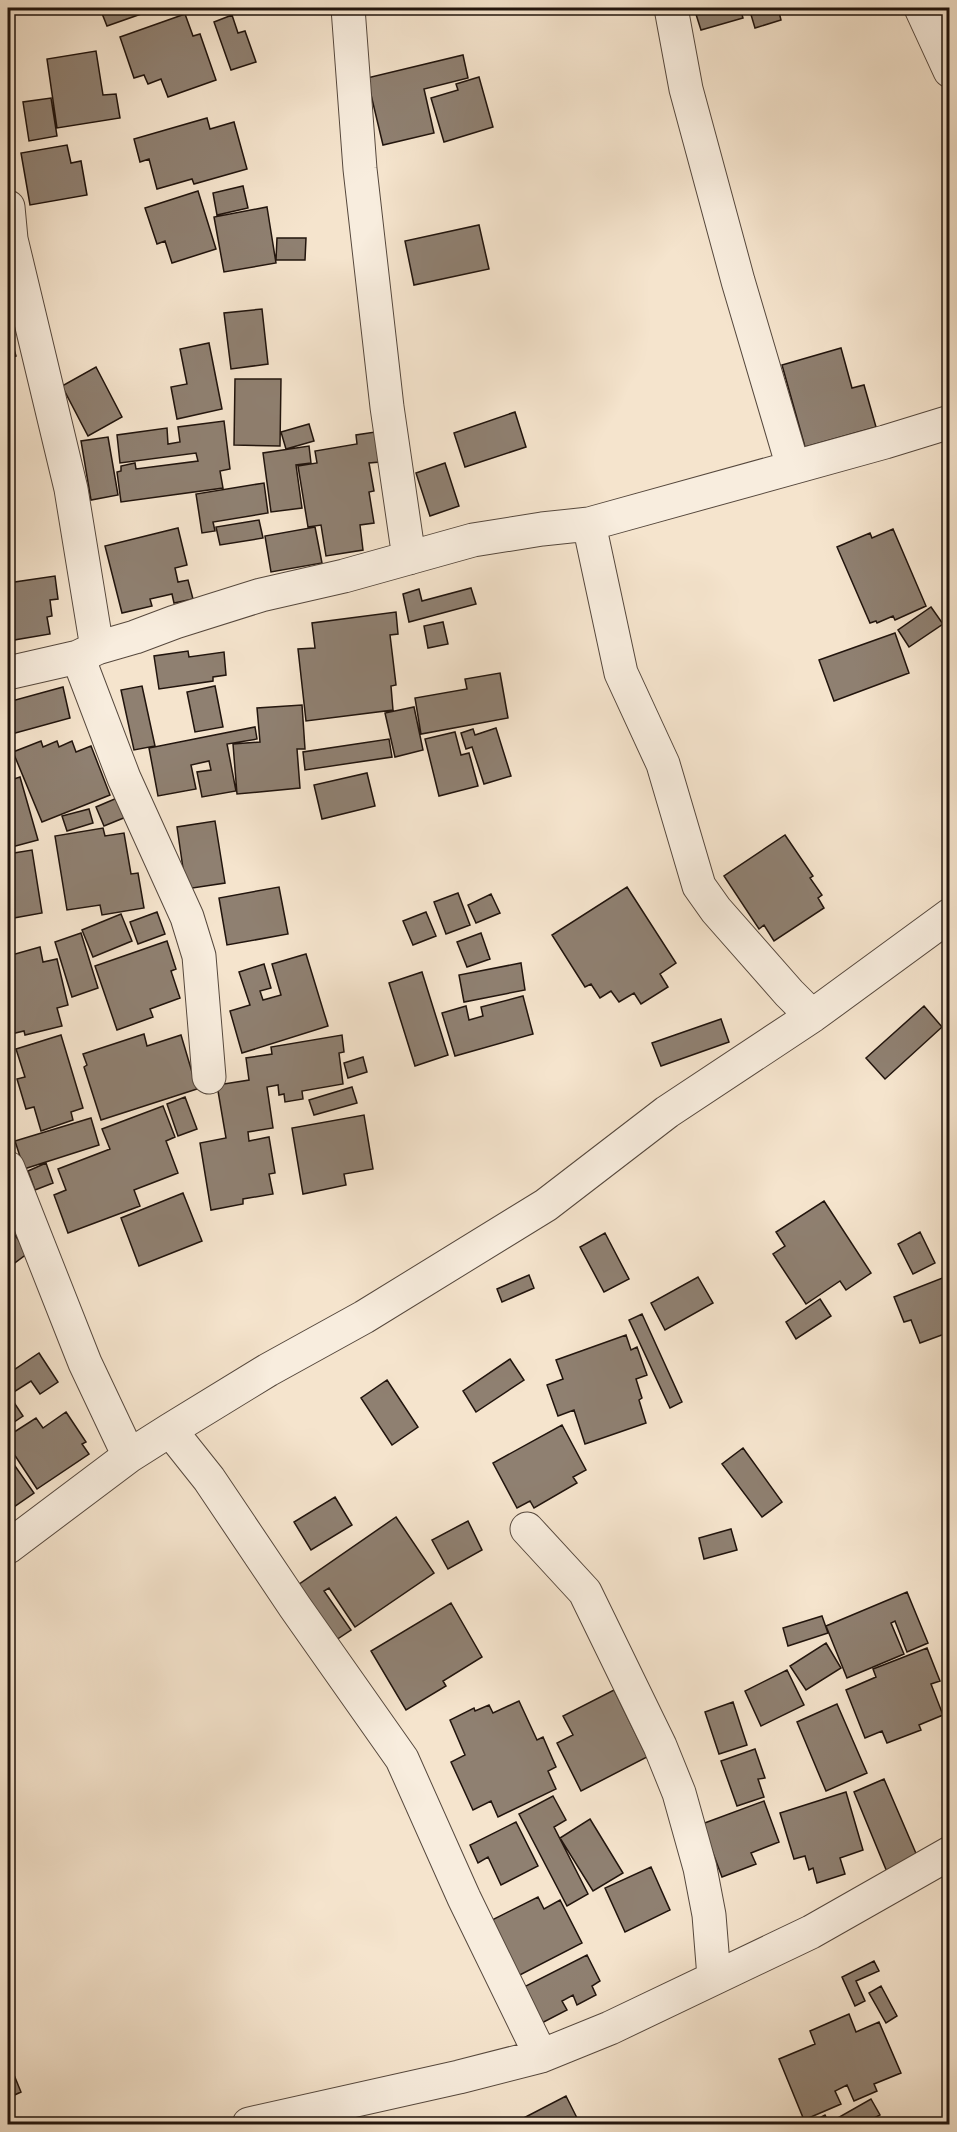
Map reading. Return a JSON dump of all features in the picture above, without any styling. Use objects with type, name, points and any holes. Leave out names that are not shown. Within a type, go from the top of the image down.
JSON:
[{"type":"street","points":[[348,8],[360,169],[387,407],[409,558]]},
{"type":"street","points":[[671,8],[686,89],[738,281],[793,467]]},
{"type":"street","points":[[921,8],[950,71]]},
{"type":"street","points":[[8,207],[10,239],[71,489],[87,652],[124,778],[188,917],[199,956],[209,1077]]},
{"type":"street","points":[[8,673],[87,652],[261,595],[473,540],[589,524],[950,422]]},
{"type":"street","points":[[589,524],[621,672],[663,764],[699,886],[716,910],[812,1016]]},
{"type":"street","points":[[8,1547],[129,1456],[268,1370],[364,1317],[546,1204],[667,1112],[812,1016],[950,915]]},
{"type":"street","points":[[8,1168],[85,1363],[129,1456]]},
{"type":"street","points":[[170,1430],[215,1488],[402,1759],[464,1898],[541,2056]]},
{"type":"street","points":[[527,1528],[585,1592],[660,1746],[679,1793],[700,1868],[709,1915],[714,1977]]},
{"type":"street","points":[[249,2124],[315,2118],[541,2056],[610,2028],[811,1932],[950,1853]]},
{"type":"building","points":[[90,8],[142,8],[144,13],[107,26],[101,11],[92,14]]},
{"type":"building","points":[[694,8],[740,8],[743,18],[701,30]]},
{"type":"building","points":[[749,8],[778,8],[781,20],[755,28]]},
{"type":"building","points":[[185,14],[193,36],[200,34],[216,80],[168,97],[161,79],[148,84],[144,75],[134,78],[120,37]]},
{"type":"building","points":[[232,15],[238,33],[245,31],[256,62],[231,70],[214,22]]},
{"type":"building","points":[[96,51],[103,95],[116,94],[120,118],[57,128],[47,59]]},
{"type":"building","points":[[463,55],[468,78],[424,89],[434,133],[383,145],[367,78]]},
{"type":"building","points":[[479,77],[493,127],[444,142],[431,98],[458,90],[456,84]]},
{"type":"building","points":[[51,98],[57,136],[29,141],[23,102]]},
{"type":"building","points":[[207,118],[210,129],[234,122],[247,169],[194,184],[192,179],[157,189],[149,159],[140,162],[134,139]]},
{"type":"building","points":[[67,145],[71,163],[81,161],[87,195],[30,205],[21,153]]},
{"type":"building","points":[[243,186],[248,208],[217,215],[213,193]]},
{"type":"building","points":[[198,191],[216,249],[172,263],[165,241],[157,244],[145,208]]},
{"type":"building","points":[[267,207],[276,263],[224,272],[214,217]]},
{"type":"building","points":[[479,225],[489,269],[414,285],[405,241]]},
{"type":"building","points":[[277,238],[306,238],[305,260],[276,260]]},
{"type":"building","points":[[262,309],[268,364],[231,369],[224,313]]},
{"type":"building","points":[[8,329],[16,356],[8,359]]},
{"type":"building","points":[[209,343],[222,409],[177,419],[171,387],[187,384],[180,349]]},
{"type":"building","points":[[841,348],[852,388],[864,385],[876,427],[805,447],[782,365]]},
{"type":"building","points":[[96,367],[122,417],[88,436],[62,386]]},
{"type":"building","points":[[235,379],[281,379],[280,446],[234,445]]},
{"type":"building","points":[[515,412],[526,447],[465,467],[454,433]]},
{"type":"building","points":[[224,421],[230,469],[220,471],[223,488],[121,502],[117,472],[121,471],[121,466],[135,463],[136,469],[198,461],[196,453],[120,463],[117,435],[167,428],[168,444],[180,442],[178,427]]},
{"type":"building","points":[[309,424],[314,441],[286,449],[281,432]]},
{"type":"building","points":[[375,432],[380,462],[369,463],[374,491],[369,492],[374,523],[360,525],[363,550],[326,556],[321,525],[308,527],[298,466],[317,463],[315,451],[357,444],[356,435]]},
{"type":"building","points":[[108,437],[118,495],[91,500],[81,441]]},
{"type":"building","points":[[309,446],[311,463],[296,465],[302,508],[271,512],[263,453]]},
{"type":"building","points":[[445,463],[459,506],[430,516],[416,473]]},
{"type":"building","points":[[264,483],[268,513],[213,522],[215,531],[202,533],[196,494]]},
{"type":"building","points":[[259,520],[263,538],[220,545],[216,527]]},
{"type":"building","points":[[315,527],[322,563],[271,572],[265,536]]},
{"type":"building","points":[[178,528],[187,565],[175,568],[178,582],[188,580],[193,599],[174,603],[172,594],[150,599],[152,606],[122,613],[105,546]]},
{"type":"building","points":[[893,529],[926,606],[895,620],[893,616],[877,623],[876,621],[870,623],[837,547],[870,533],[872,538]]},
{"type":"building","points":[[55,576],[58,599],[50,600],[52,616],[47,617],[50,634],[8,641],[8,583]]},
{"type":"building","points":[[471,588],[476,604],[409,622],[403,594],[419,589],[422,601]]},
{"type":"building","points":[[931,607],[943,624],[909,647],[898,630]]},
{"type":"building","points":[[396,612],[398,634],[390,635],[396,685],[391,686],[393,710],[306,721],[298,649],[315,648],[312,623]]},
{"type":"building","points":[[443,622],[448,644],[428,648],[424,626]]},
{"type":"building","points":[[895,633],[909,673],[834,701],[819,660]]},
{"type":"building","points":[[188,651],[189,657],[224,652],[226,675],[213,677],[213,681],[159,689],[154,656]]},
{"type":"building","points":[[500,673],[508,718],[421,734],[415,698],[467,689],[465,679]]},
{"type":"building","points":[[142,686],[155,746],[134,750],[121,690]]},
{"type":"building","points":[[215,686],[223,727],[195,732],[187,692]]},
{"type":"building","points":[[63,687],[70,718],[8,735],[8,702]]},
{"type":"building","points":[[302,705],[305,749],[297,749],[300,788],[237,794],[233,744],[260,742],[257,708]]},
{"type":"building","points":[[414,707],[423,750],[395,757],[385,713]]},
{"type":"building","points":[[255,727],[257,739],[227,744],[236,791],[202,797],[197,772],[211,770],[209,761],[191,765],[196,789],[158,796],[149,748]]},
{"type":"building","points":[[496,728],[511,776],[484,784],[472,747],[466,749],[461,733],[473,729],[475,735]]},
{"type":"building","points":[[455,732],[461,755],[469,753],[478,786],[439,796],[425,739]]},
{"type":"building","points":[[389,739],[392,757],[305,770],[303,752]]},
{"type":"building","points":[[41,741],[43,747],[57,741],[59,747],[72,741],[76,752],[91,746],[110,795],[42,822],[13,752]]},
{"type":"building","points":[[367,773],[375,806],[322,819],[314,785]]},
{"type":"building","points":[[20,777],[38,840],[8,848],[8,781]]},
{"type":"building","points":[[117,798],[126,817],[104,826],[96,807]]},
{"type":"building","points":[[89,809],[93,823],[67,831],[62,816]]},
{"type":"building","points":[[215,821],[225,883],[186,889],[177,827]]},
{"type":"building","points":[[103,828],[105,836],[124,833],[131,874],[138,873],[144,908],[102,915],[100,905],[67,910],[55,836]]},
{"type":"building","points":[[785,835],[813,876],[810,878],[822,895],[818,898],[824,908],[774,941],[764,925],[759,929],[724,876]]},
{"type":"building","points":[[32,850],[42,913],[8,919],[8,854]]},
{"type":"building","points":[[279,887],[288,934],[227,945],[219,898]]},
{"type":"building","points":[[627,887],[676,963],[660,974],[668,987],[641,1004],[634,993],[619,1002],[611,991],[600,998],[591,984],[585,987],[552,935]]},
{"type":"building","points":[[458,893],[470,925],[446,934],[434,902]]},
{"type":"building","points":[[491,894],[500,913],[476,923],[468,905]]},
{"type":"building","points":[[157,912],[165,934],[138,944],[130,922]]},
{"type":"building","points":[[426,912],[436,936],[413,945],[403,921]]},
{"type":"building","points":[[121,914],[132,941],[93,957],[82,930]]},
{"type":"building","points":[[81,933],[98,988],[72,997],[55,942]]},
{"type":"building","points":[[481,933],[490,959],[467,967],[457,942]]},
{"type":"building","points":[[167,941],[176,969],[171,971],[180,998],[150,1009],[153,1017],[117,1030],[95,966]]},
{"type":"building","points":[[40,947],[43,962],[57,959],[68,1005],[57,1008],[62,1026],[25,1035],[24,1031],[11,1034],[8,1019],[8,956]]},
{"type":"building","points":[[306,954],[328,1026],[242,1053],[230,1011],[250,1005],[239,972],[264,964],[271,988],[260,991],[263,1000],[281,995],[272,964]]},
{"type":"building","points":[[521,963],[525,990],[464,1002],[459,975]]},
{"type":"building","points":[[422,972],[448,1055],[415,1066],[389,983]]},
{"type":"building","points":[[523,996],[533,1034],[455,1056],[442,1013],[466,1006],[469,1020],[483,1016],[481,1007]]},
{"type":"building","points":[[924,1006],[942,1027],[885,1079],[866,1058]]},
{"type":"building","points":[[721,1019],[729,1042],[661,1066],[652,1043]]},
{"type":"building","points":[[144,1034],[147,1046],[181,1035],[197,1089],[101,1120],[84,1067],[87,1065],[83,1054]]},
{"type":"building","points":[[61,1035],[83,1108],[71,1112],[73,1120],[41,1131],[34,1107],[26,1109],[17,1079],[25,1077],[16,1049]]},
{"type":"building","points":[[342,1035],[344,1052],[339,1053],[343,1084],[302,1091],[303,1099],[285,1102],[284,1094],[279,1095],[278,1085],[267,1087],[273,1128],[248,1132],[249,1141],[269,1137],[275,1173],[269,1174],[273,1194],[243,1199],[243,1204],[211,1210],[200,1143],[226,1138],[217,1085],[249,1080],[246,1058],[272,1054],[271,1047]]},
{"type":"building","points":[[363,1057],[367,1072],[348,1078],[344,1063]]},
{"type":"building","points":[[352,1087],[357,1103],[314,1115],[309,1100]]},
{"type":"building","points":[[185,1097],[197,1129],[178,1136],[167,1104]]},
{"type":"building","points":[[163,1106],[175,1137],[166,1141],[178,1173],[134,1190],[140,1206],[68,1233],[54,1195],[66,1190],[58,1169],[110,1149],[102,1129]]},
{"type":"building","points":[[364,1115],[373,1169],[344,1174],[346,1185],[303,1194],[292,1128]]},
{"type":"building","points":[[91,1118],[99,1145],[24,1169],[15,1141]]},
{"type":"building","points":[[46,1163],[53,1183],[35,1190],[28,1171]]},
{"type":"building","points":[[183,1193],[202,1241],[139,1266],[121,1218]]},
{"type":"building","points":[[824,1201],[871,1273],[846,1290],[840,1281],[806,1304],[773,1254],[785,1246],[776,1232]]},
{"type":"building","points":[[920,1232],[935,1263],[913,1274],[898,1244]]},
{"type":"building","points":[[605,1233],[629,1279],[604,1292],[580,1247]]},
{"type":"building","points":[[15,1235],[28,1253],[8,1268],[8,1241]]},
{"type":"building","points":[[529,1275],[534,1288],[502,1302],[497,1289]]},
{"type":"building","points":[[950,1275],[950,1332],[920,1343],[911,1320],[904,1322],[894,1297]]},
{"type":"building","points":[[698,1277],[713,1303],[665,1330],[651,1303]]},
{"type":"building","points":[[820,1299],[831,1316],[796,1339],[786,1322]]},
{"type":"building","points":[[642,1314],[682,1402],[670,1408],[629,1320]]},
{"type":"building","points":[[626,1335],[631,1350],[637,1347],[647,1375],[636,1379],[646,1423],[585,1444],[574,1410],[558,1416],[547,1385],[563,1379],[556,1360]]},
{"type":"building","points":[[39,1353],[58,1382],[40,1394],[31,1381],[9,1395],[23,1416],[8,1426],[8,1374]]},
{"type":"building","points":[[510,1359],[524,1380],[476,1412],[463,1391]]},
{"type":"building","points":[[387,1380],[418,1427],[392,1445],[361,1398]]},
{"type":"building","points":[[66,1412],[86,1442],[82,1444],[89,1454],[37,1489],[8,1445],[8,1436],[36,1418],[43,1428]]},
{"type":"building","points":[[562,1425],[586,1470],[573,1477],[577,1483],[534,1508],[530,1501],[517,1508],[493,1463]]},
{"type":"building","points":[[743,1448],[782,1502],[762,1517],[722,1464]]},
{"type":"building","points":[[8,1456],[34,1493],[8,1511]]},
{"type":"building","points":[[335,1497],[352,1525],[311,1550],[294,1522]]},
{"type":"building","points":[[396,1517],[434,1573],[355,1627],[329,1588],[324,1591],[351,1630],[333,1642],[295,1587]]},
{"type":"building","points":[[468,1521],[482,1550],[448,1569],[432,1540]]},
{"type":"building","points":[[731,1529],[737,1550],[704,1559],[699,1538]]},
{"type":"building","points":[[907,1592],[928,1643],[907,1652],[895,1621],[891,1623],[904,1654],[847,1678],[826,1626]]},
{"type":"building","points":[[451,1603],[482,1657],[443,1681],[446,1686],[406,1710],[371,1651]]},
{"type":"building","points":[[822,1616],[828,1633],[788,1646],[783,1628]]},
{"type":"building","points":[[826,1643],[841,1668],[806,1690],[790,1666]]},
{"type":"building","points":[[927,1648],[940,1681],[931,1684],[943,1715],[919,1725],[921,1730],[887,1743],[882,1731],[865,1738],[846,1690],[876,1677],[873,1669]]},
{"type":"building","points":[[787,1670],[804,1705],[761,1726],[745,1691]]},
{"type":"building","points":[[614,1690],[647,1757],[581,1791],[557,1743],[573,1735],[563,1716]]},
{"type":"building","points":[[519,1701],[537,1740],[543,1737],[556,1767],[548,1771],[556,1789],[498,1817],[491,1801],[473,1810],[451,1762],[465,1755],[450,1720],[474,1708],[475,1711],[489,1705],[493,1713]]},
{"type":"building","points":[[733,1702],[747,1745],[719,1754],[705,1712]]},
{"type":"building","points":[[837,1704],[867,1773],[826,1791],[797,1722]]},
{"type":"building","points":[[755,1749],[765,1778],[758,1779],[764,1797],[737,1806],[721,1761]]},
{"type":"building","points":[[884,1779],[918,1858],[887,1872],[854,1792]]},
{"type":"building","points":[[846,1792],[863,1850],[840,1858],[845,1874],[817,1883],[813,1868],[809,1870],[805,1856],[794,1859],[780,1813]]},
{"type":"building","points":[[553,1796],[566,1820],[554,1827],[588,1894],[567,1906],[519,1814]]},
{"type":"building","points":[[764,1801],[779,1842],[751,1853],[756,1864],[722,1877],[702,1824]]},
{"type":"building","points":[[590,1819],[623,1873],[593,1891],[560,1838]]},
{"type":"building","points":[[516,1822],[538,1866],[501,1885],[488,1857],[478,1863],[470,1845]]},
{"type":"building","points":[[651,1867],[670,1910],[625,1932],[605,1888]]},
{"type":"building","points":[[538,1897],[544,1909],[560,1900],[582,1943],[514,1978],[486,1923]]},
{"type":"building","points":[[587,1955],[600,1981],[592,1986],[596,1995],[577,2005],[573,1995],[562,2001],[567,2010],[536,2026],[518,1990]]},
{"type":"building","points":[[874,1961],[879,1971],[856,1981],[865,2001],[855,2006],[842,1977]]},
{"type":"building","points":[[881,1986],[897,2016],[886,2023],[869,1993]]},
{"type":"building","points":[[849,2014],[856,2032],[879,2022],[901,2073],[874,2084],[877,2091],[854,2101],[847,2085],[835,2091],[841,2104],[804,2120],[779,2059],[815,2044],[810,2031]]},
{"type":"building","points":[[12,2070],[21,2092],[8,2098],[8,2072]]},
{"type":"building","points":[[566,2096],[580,2124],[514,2123]]},
{"type":"building","points":[[871,2099],[880,2115],[863,2124],[808,2124],[825,2115],[829,2123]]}]
